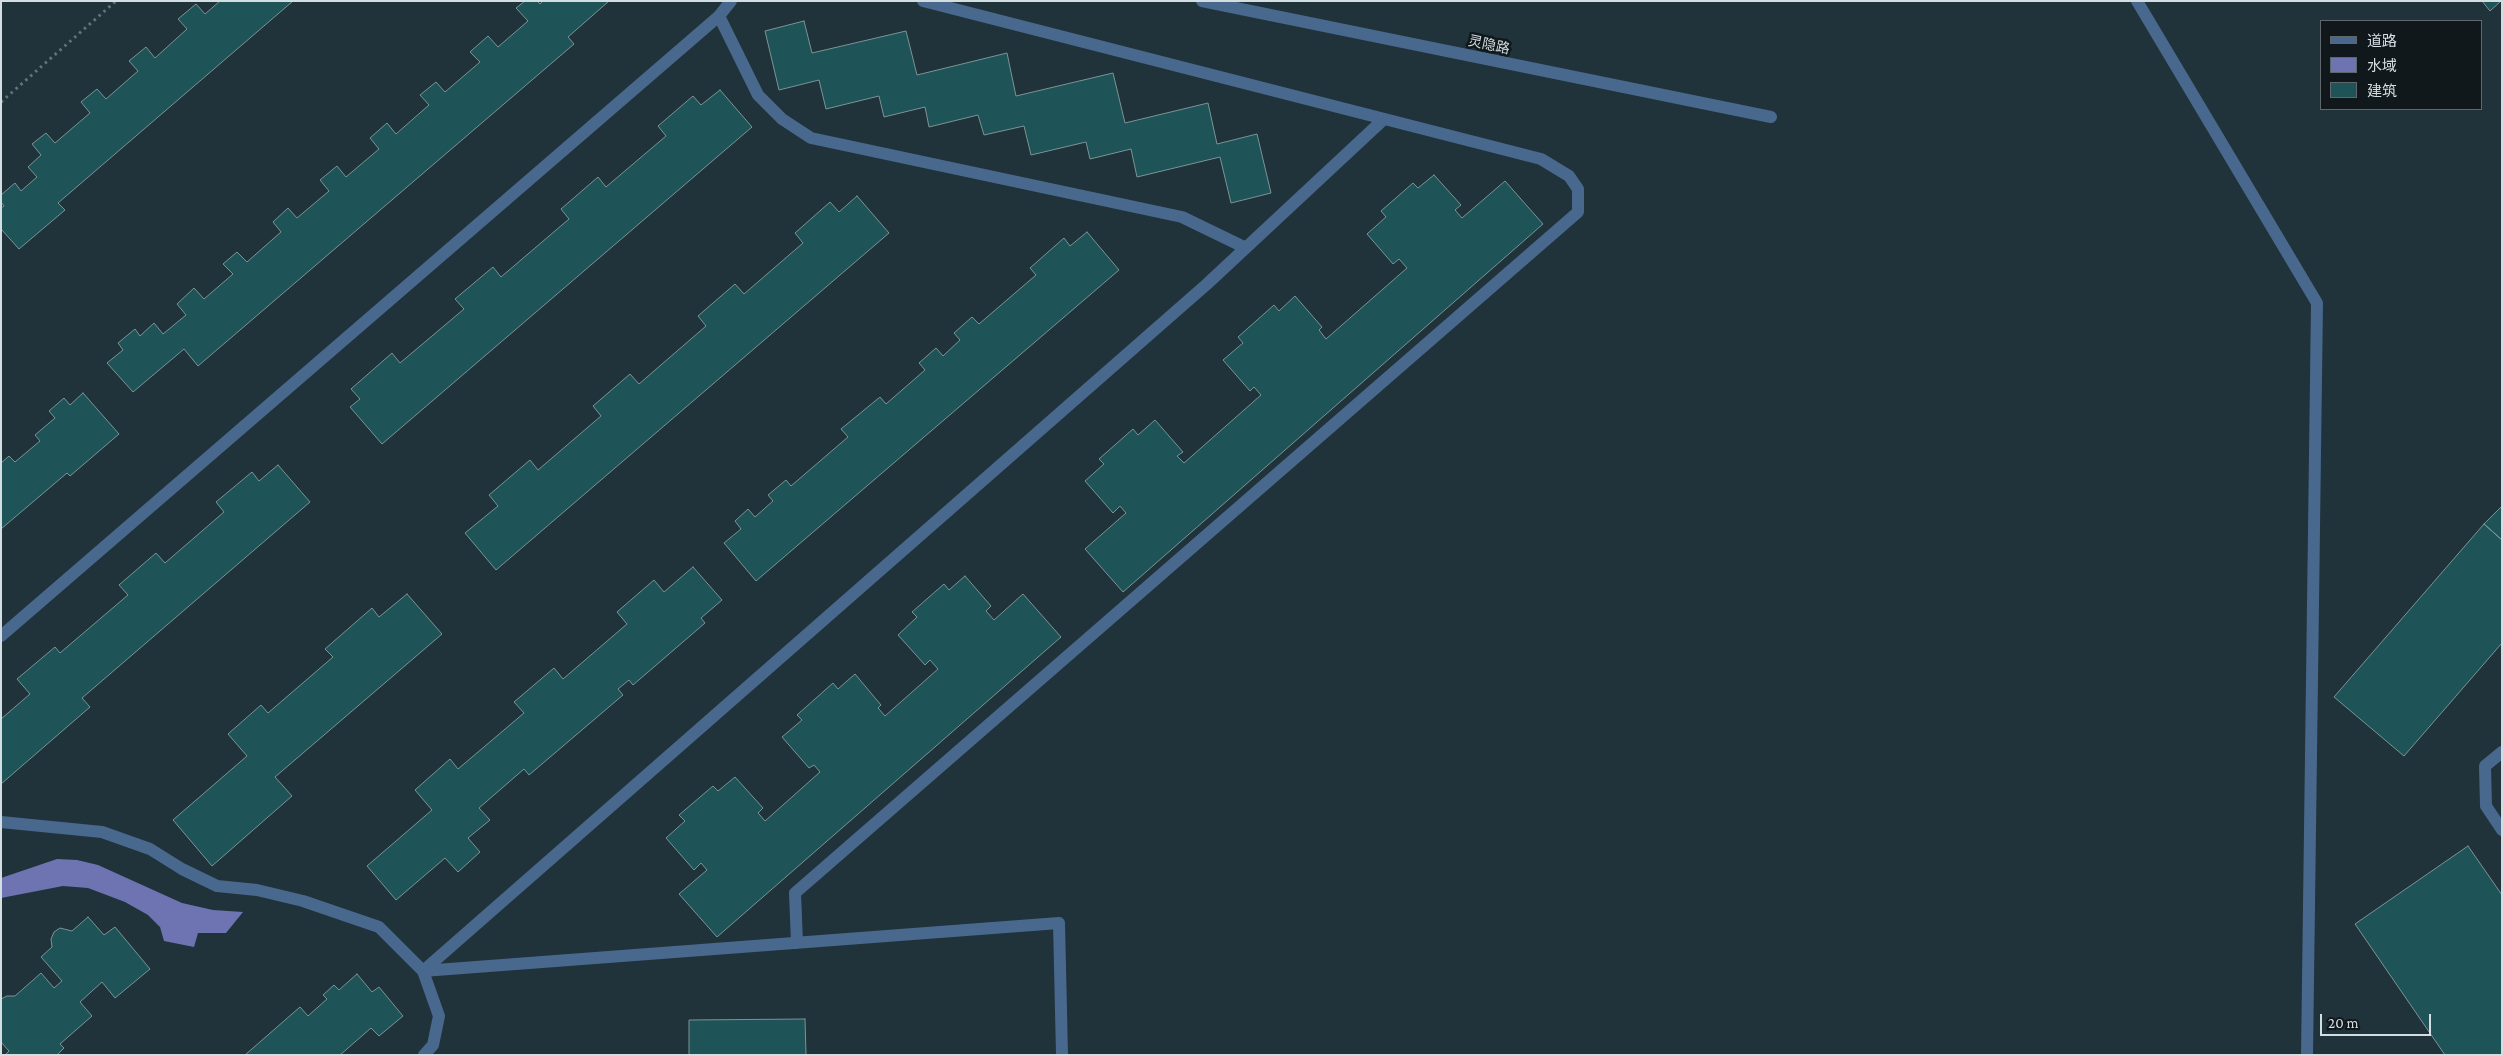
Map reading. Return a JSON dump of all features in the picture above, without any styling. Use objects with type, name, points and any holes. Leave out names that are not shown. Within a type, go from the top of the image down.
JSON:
[{"type":"street","points":[[1,636],[718,16],[731,1]]},
{"type":"street","points":[[797,943],[795,893],[1578,212],[1578,189],[1569,176],[1541,159],[923,1]]},
{"type":"street","name":"灵隐路","points":[[1202,1],[1771,117]]},
{"type":"street","points":[[2137,1],[2316,303],[2307,1055]]},
{"type":"street","points":[[718,16],[758,95],[782,119],[811,138],[1182,217],[1246,248]]},
{"type":"street","points":[[423,971],[1246,248],[1384,119]]},
{"type":"street","points":[[2502,752],[2485,766],[2486,806],[2502,830]]},
{"type":"street","points":[[1,822],[102,832],[150,849],[182,869],[217,886],[257,890],[339,912],[379,927],[423,971],[439,1016],[433,1045],[424,1055]]},
{"type":"street","points":[[423,971],[1059,923],[1062,1055]]},
{"type":"path","points":[[1,102],[116,1]]},
{"type":"water","points":[[57,859],[77,860],[98,865],[182,903],[213,910],[243,912],[226,933],[198,933],[194,947],[164,941],[160,927],[148,915],[125,902],[88,888],[63,886],[1,898],[1,878]]},
{"type":"building","points":[[220,1],[293,1],[58,203],[65,210],[19,249],[1,229],[1,208],[4,206],[1,202],[1,195],[15,183],[21,191],[37,177],[28,167],[41,155],[32,144],[46,133],[55,143],[90,113],[81,102],[97,89],[106,99],[138,71],[129,61],[146,47],[155,58],[187,29],[178,19],[196,4],[205,14]]},
{"type":"building","points":[[525,1],[537,1],[540,4],[543,1],[609,1],[568,37],[574,44],[198,366],[184,349],[133,392],[107,363],[123,350],[118,343],[135,329],[140,336],[154,323],[163,334],[186,315],[177,304],[194,288],[204,299],[233,274],[223,264],[237,252],[247,262],[281,232],[273,222],[288,208],[297,218],[329,191],[320,180],[337,166],[346,177],[379,149],[370,138],[387,123],[396,134],[429,105],[420,95],[436,82],[445,92],[480,62],[470,52],[488,36],[498,47],[528,21],[516,8]]},
{"type":"building","points":[[2482,1],[2501,1],[2490,11]]},
{"type":"building","points":[[804,21],[812,53],[906,31],[917,75],[1007,53],[1016,96],[1113,73],[1125,123],[1208,103],[1217,144],[1257,134],[1271,193],[1231,203],[1220,157],[1137,177],[1131,149],[1090,159],[1086,142],[1031,155],[1024,126],[984,135],[978,115],[929,127],[925,107],[884,117],[879,96],[826,109],[819,80],[779,90],[765,31]]},
{"type":"building","points":[[720,90],[752,127],[382,444],[350,407],[360,399],[351,389],[392,353],[400,363],[464,309],[455,299],[493,267],[501,277],[569,219],[561,209],[598,177],[606,187],[666,136],[658,126],[693,96],[701,105]]},
{"type":"building","points":[[1434,175],[1461,205],[1455,210],[1462,218],[1505,181],[1543,224],[1123,592],[1085,549],[1126,513],[1120,506],[1113,513],[1085,481],[1104,464],[1099,459],[1133,429],[1138,435],[1155,420],[1183,452],[1177,456],[1184,463],[1261,395],[1254,387],[1250,391],[1223,360],[1243,343],[1238,337],[1274,305],[1279,311],[1295,296],[1322,327],[1319,330],[1326,339],[1407,268],[1399,259],[1393,264],[1367,234],[1386,217],[1381,211],[1413,183],[1418,188]]},
{"type":"building","points":[[857,196],[889,233],[496,570],[465,533],[498,506],[489,495],[530,460],[538,470],[601,416],[593,406],[630,374],[639,384],[706,326],[698,316],[735,284],[744,294],[803,243],[795,233],[830,202],[839,212]]},
{"type":"building","points":[[1087,232],[1119,270],[756,581],[724,543],[741,529],[735,521],[748,509],[755,517],[773,501],[768,495],[786,480],[791,486],[848,437],[841,429],[880,397],[886,404],[925,370],[919,363],[936,348],[943,356],[960,340],[954,333],[972,317],[979,324],[1036,275],[1030,268],[1064,238],[1070,246]]},
{"type":"building","points":[[83,393],[119,434],[70,476],[67,473],[1,529],[1,463],[9,456],[15,462],[40,441],[35,435],[55,418],[49,411],[64,398],[70,405]]},
{"type":"building","points":[[278,465],[310,502],[82,698],[90,707],[1,784],[1,719],[30,694],[17,679],[55,647],[60,653],[128,595],[119,585],[156,553],[165,563],[224,512],[216,502],[252,472],[259,481]]},
{"type":"building","points":[[2502,506],[2502,540],[2484,524]]},
{"type":"building","points":[[2484,524],[2502,540],[2502,643],[2404,756],[2334,697]]},
{"type":"building","points":[[693,567],[722,600],[701,618],[705,623],[633,685],[629,680],[618,689],[623,695],[529,775],[524,769],[479,808],[490,820],[468,838],[480,852],[458,872],[445,858],[396,900],[367,866],[432,810],[415,790],[450,759],[458,769],[524,713],[514,702],[554,668],[563,679],[627,624],[617,612],[654,580],[664,592]]},
{"type":"building","points":[[965,576],[991,606],[986,611],[994,620],[1023,594],[1061,637],[717,937],[679,894],[707,870],[701,863],[694,870],[666,838],[685,821],[679,815],[713,786],[718,791],[735,777],[763,808],[758,813],[765,821],[820,772],[814,765],[809,768],[782,737],[802,720],[797,715],[833,683],[838,689],[855,674],[881,705],[878,708],[885,716],[938,669],[930,660],[925,665],[898,635],[917,617],[912,612],[944,584],[949,590]]},
{"type":"building","points":[[407,594],[442,634],[275,777],[292,796],[212,866],[173,820],[247,756],[228,734],[261,705],[268,713],[333,657],[325,649],[372,608],[379,617]]},
{"type":"building","points":[[2468,846],[2502,895],[2502,1055],[2445,1055],[2355,924]]},
{"type":"building","points":[[88,917],[104,935],[115,927],[150,969],[115,998],[102,982],[80,1002],[92,1016],[60,1044],[64,1048],[57,1055],[5,1055],[9,1051],[1,1042],[1,999],[7,996],[15,996],[41,973],[54,988],[62,981],[41,957],[52,947],[51,939],[54,932],[60,928],[72,931]]},
{"type":"building","points":[[357,974],[372,992],[379,987],[403,1016],[379,1036],[371,1028],[340,1055],[245,1055],[300,1007],[308,1016],[327,999],[323,995],[334,985],[339,990]]},
{"type":"building","points":[[805,1019],[806,1055],[689,1055],[689,1020]]}]
